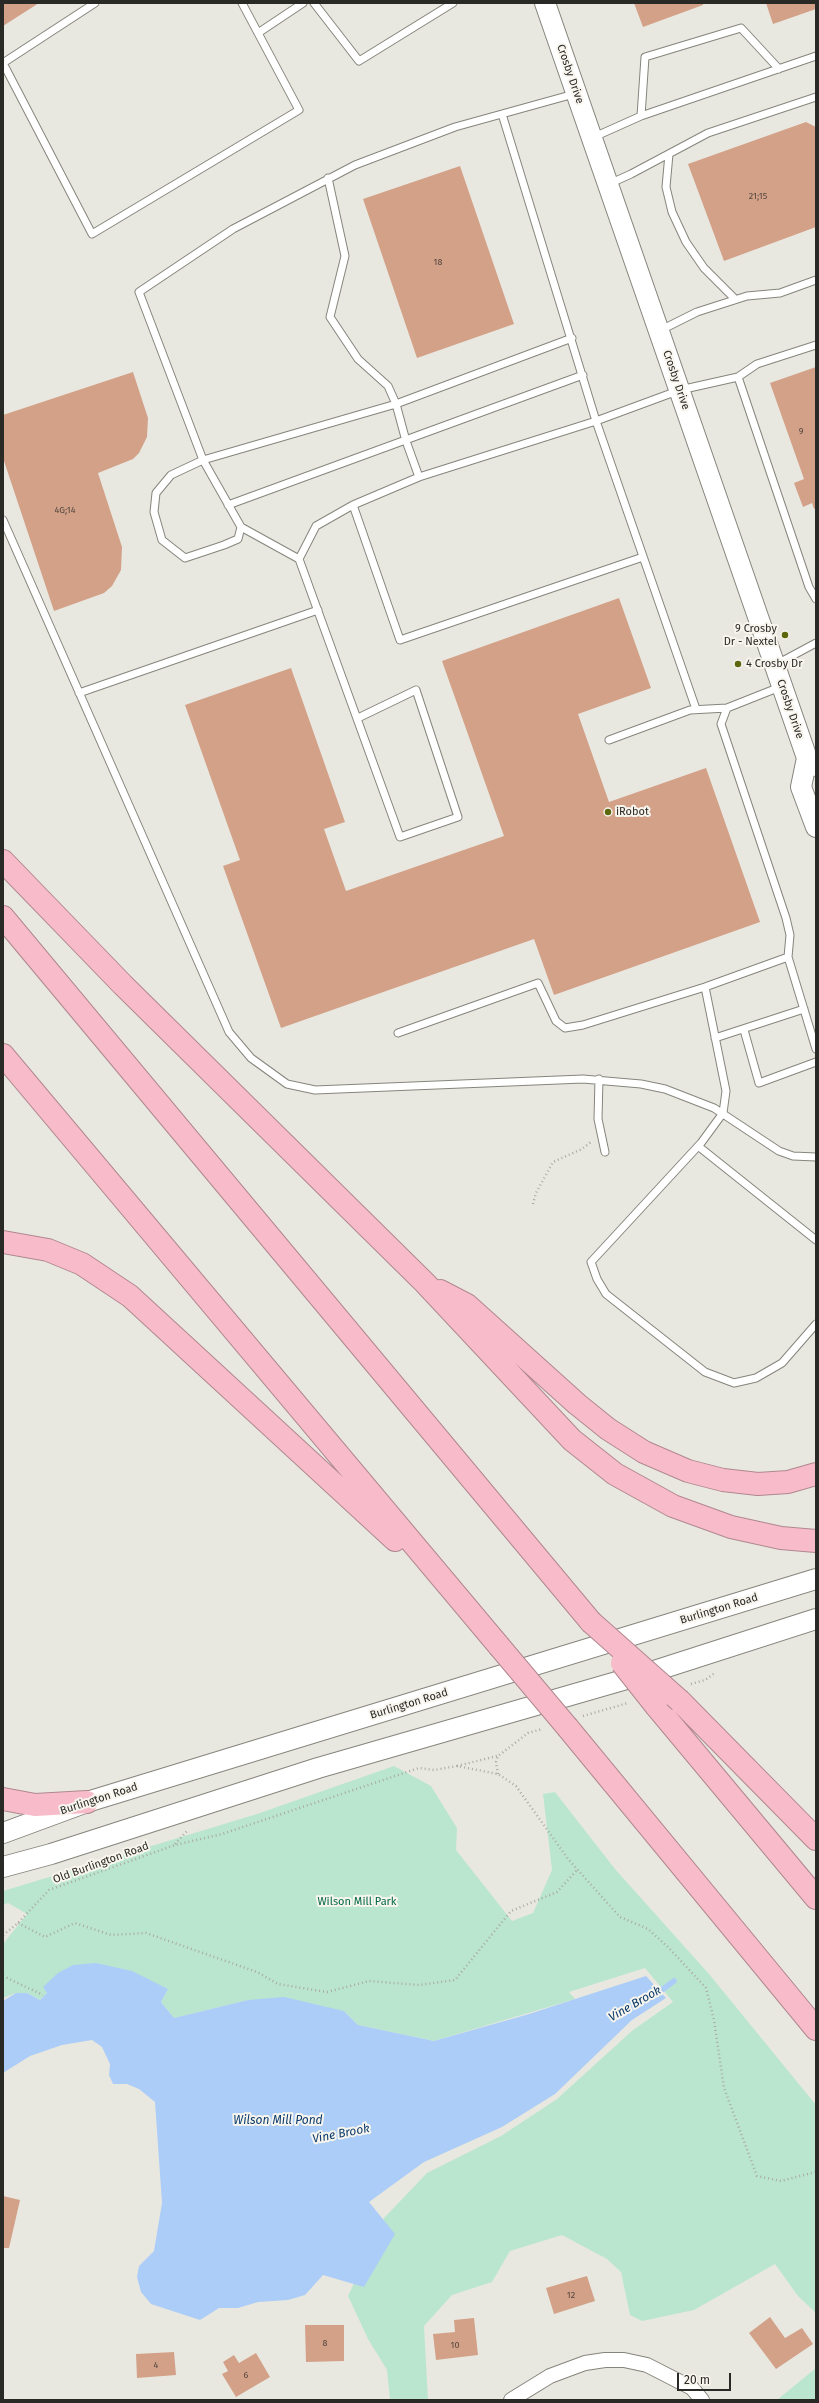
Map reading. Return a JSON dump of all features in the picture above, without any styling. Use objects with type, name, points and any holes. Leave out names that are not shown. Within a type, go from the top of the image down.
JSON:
[{"type":"highway","points":[[3,861],[123,985],[425,1283],[572,1440],[615,1474],[673,1506],[731,1526],[781,1538],[816,1541]]},
{"type":"highway","points":[[3,917],[591,1622],[656,1706],[816,1898]]},
{"type":"highway","points":[[3,1055],[499,1646],[574,1723],[816,2029]]},
{"type":"highway","points":[[3,1242],[48,1250],[82,1264],[130,1296],[240,1395],[467,1608]]},
{"type":"highway","points":[[425,1283],[467,1305],[608,1430],[644,1452],[688,1471],[723,1480],[758,1484],[788,1482],[816,1474]]},
{"type":"highway","points":[[591,1622],[686,1690],[816,1839]]},
{"type":"highway","points":[[3,1799],[35,1805],[87,1802]]},
{"type":"main road","name":"Crosby Drive","points":[[545,3],[782,686],[813,759],[801,787],[816,828]]},
{"type":"main road","name":"Burlington Road","points":[[3,1833],[87,1802],[816,1579]]},
{"type":"main road","points":[[3,1867],[51,1854],[318,1768],[651,1672],[816,1619]]},
{"type":"street","points":[[511,2400],[550,2376],[585,2363],[605,2360],[624,2360],[647,2365],[692,2388],[702,2400]]},
{"type":"lane","points":[[95,3],[85,6],[3,63],[92,234],[298,110],[242,3]]},
{"type":"lane","points":[[258,33],[303,3]]},
{"type":"lane","points":[[314,3],[359,61],[453,3]]},
{"type":"lane","points":[[641,116],[645,57],[741,28],[779,69]]},
{"type":"lane","points":[[592,138],[641,116],[816,56]]},
{"type":"lane","points":[[358,718],[416,690],[458,817],[400,837],[358,718],[298,559],[241,527],[203,460],[138,292],[233,229],[328,178],[396,148],[502,114],[576,93]]},
{"type":"lane","points":[[608,184],[708,133],[816,97]]},
{"type":"lane","points":[[502,114],[572,338],[596,421],[696,709]]},
{"type":"lane","points":[[669,154],[666,186],[672,212],[683,236],[704,268],[735,299]]},
{"type":"lane","points":[[328,178],[345,256],[330,317],[358,359],[388,386],[396,404],[406,441],[419,477]]},
{"type":"lane","points":[[659,331],[697,312],[735,299],[747,296],[780,293],[816,280]]},
{"type":"lane","points":[[241,527],[238,539],[185,558],[162,540],[154,512],[156,493],[171,475],[203,460],[396,404],[572,338]]},
{"type":"lane","points":[[298,559],[316,526],[353,505],[419,477],[596,421],[680,390],[738,377],[757,364],[816,345]]},
{"type":"lane","points":[[228,505],[583,375]]},
{"type":"lane","points":[[738,377],[809,587],[816,599]]},
{"type":"lane","points":[[353,505],[400,640],[644,557]]},
{"type":"lane","points":[[3,520],[229,1032],[251,1058],[288,1084],[315,1090],[621,1080],[665,1089],[723,1113],[778,1151],[793,1156],[816,1157]]},
{"type":"lane","points":[[79,693],[318,610]]},
{"type":"lane","points":[[775,665],[816,643]]},
{"type":"lane","points":[[609,740],[696,709],[727,708],[782,686]]},
{"type":"lane","points":[[727,708],[721,724],[786,918],[790,935],[788,957],[816,1049]]},
{"type":"lane","points":[[398,1034],[538,982],[556,1021],[565,1028],[583,1025],[705,986],[788,957]]},
{"type":"lane","points":[[705,986],[726,1091],[723,1113],[698,1146],[591,1262],[597,1279],[606,1294],[705,1372],[734,1383],[756,1378],[782,1364],[816,1324]]},
{"type":"lane","points":[[715,1038],[744,1030],[804,1009]]},
{"type":"lane","points":[[744,1030],[759,1083],[816,1062]]},
{"type":"lane","points":[[599,1080],[598,1119],[605,1152]]},
{"type":"lane","points":[[698,1146],[816,1240]]},
{"type":"path","points":[[533,1204],[536,1193],[553,1162],[582,1149],[602,1136]]},
{"type":"path","points":[[574,1723],[632,1702]]},
{"type":"path","points":[[498,1774],[496,1762],[498,1756],[528,1733],[543,1728]]},
{"type":"path","name":"Old Burlington Road","points":[[3,1935],[18,1923],[48,1890],[175,1845],[229,1832],[398,1774],[419,1768],[434,1770],[457,1766],[498,1756]]},
{"type":"path","points":[[457,1766],[498,1774],[516,1786],[577,1870],[620,1917],[648,1929],[668,1947],[706,1988],[714,2020],[724,2088],[757,2176],[781,2181],[816,2172]]},
{"type":"path","points":[[175,1845],[190,1828]]},
{"type":"path","points":[[18,1923],[45,1937],[75,1923],[111,1935],[146,1933],[243,1966],[278,1984],[327,1992],[369,1981],[419,1985],[455,1980],[511,1911],[557,1892],[577,1870]]},
{"type":"path","points":[[3,1976],[43,1995]]},
{"type":"green space","name":"Wilson Mill Park","points":[[394,1766],[431,1786],[457,1828],[456,1850],[512,1921],[533,1913],[552,1870],[543,1794],[555,1792],[615,1869],[709,1974],[816,2105],[816,2313],[798,2296],[775,2264],[694,2310],[642,2321],[630,2315],[621,2272],[607,2259],[562,2235],[510,2251],[492,2282],[452,2295],[424,2326],[428,2400],[390,2400],[387,2370],[368,2339],[348,2296],[384,2218],[427,2173],[501,2136],[557,2099],[633,2030],[673,2002],[645,1968],[569,1992],[575,1999],[434,2041],[358,2025],[344,2011],[248,2000],[174,2018],[161,2002],[168,1989],[47,1993],[40,2000],[27,1993],[16,1993],[3,1998],[3,1944],[27,1914],[8,1903],[3,1905],[3,1891],[257,1814]]},
{"type":"green space","points":[[816,2368],[816,2400],[777,2400]]},
{"type":"water","name":"Wilson Mill Pond","points":[[96,1963],[132,1971],[168,1989],[161,2002],[174,2018],[248,2000],[284,1997],[344,2011],[358,2025],[434,2041],[529,2014],[646,1976],[666,1998],[632,2020],[555,2094],[502,2127],[424,2162],[369,2202],[395,2234],[364,2287],[323,2275],[305,2295],[288,2300],[258,2302],[238,2308],[219,2308],[200,2320],[151,2304],[141,2292],[137,2277],[139,2266],[154,2251],[162,2203],[155,2102],[139,2089],[127,2084],[113,2084],[109,2075],[110,2064],[102,2047],[92,2040],[62,2045],[30,2056],[3,2073],[3,2001],[16,1993],[27,1993],[40,2000],[47,1993],[43,1987],[58,1973],[73,1965]]},
{"type":"building","points":[[3,3],[39,3],[3,26]]},
{"type":"building","points":[[634,3],[703,3],[703,5],[643,27]]},
{"type":"building","points":[[766,3],[816,3],[816,9],[773,24]]},
{"type":"building","points":[[806,122],[816,127],[816,227],[724,261],[688,164]]},
{"type":"building","points":[[460,166],[514,324],[417,358],[363,199]]},
{"type":"building","points":[[816,367],[816,508],[814,509],[812,503],[803,507],[794,483],[804,479],[770,383]]},
{"type":"building","points":[[133,372],[148,418],[147,437],[139,453],[133,459],[98,473],[122,547],[121,570],[112,586],[104,593],[54,611],[3,458],[3,415]]},
{"type":"building","name":"iRobot","points":[[619,598],[651,688],[578,714],[609,802],[706,768],[760,922],[554,995],[534,939],[281,1028],[223,866],[240,860],[185,705],[291,668],[345,822],[324,829],[346,891],[504,836],[442,661]]},
{"type":"building","points":[[3,2196],[20,2200],[9,2248],[3,2248]]},
{"type":"building","points":[[587,2276],[595,2301],[554,2314],[546,2288]]},
{"type":"building","points":[[770,2317],[785,2338],[802,2328],[813,2344],[776,2369],[749,2333]]},
{"type":"building","points":[[474,2318],[478,2355],[436,2360],[433,2334],[455,2332],[454,2320]]},
{"type":"building","points":[[305,2325],[344,2325],[344,2361],[306,2362]]},
{"type":"building","points":[[174,2352],[176,2375],[137,2378],[136,2354]]},
{"type":"building","points":[[256,2353],[270,2377],[236,2397],[222,2374],[228,2371],[223,2362],[234,2355],[239,2363]]},
{"type":"waterway","name":"Vine Brook","points":[[655,1995],[674,1981]]},
{"type":"place","name":"9 Crosby Dr - Nextel","points":[[785,635]]},
{"type":"place","name":"4 Crosby Dr","points":[[738,664]]},
{"type":"place","name":"iRobot","points":[[608,812]]}]
